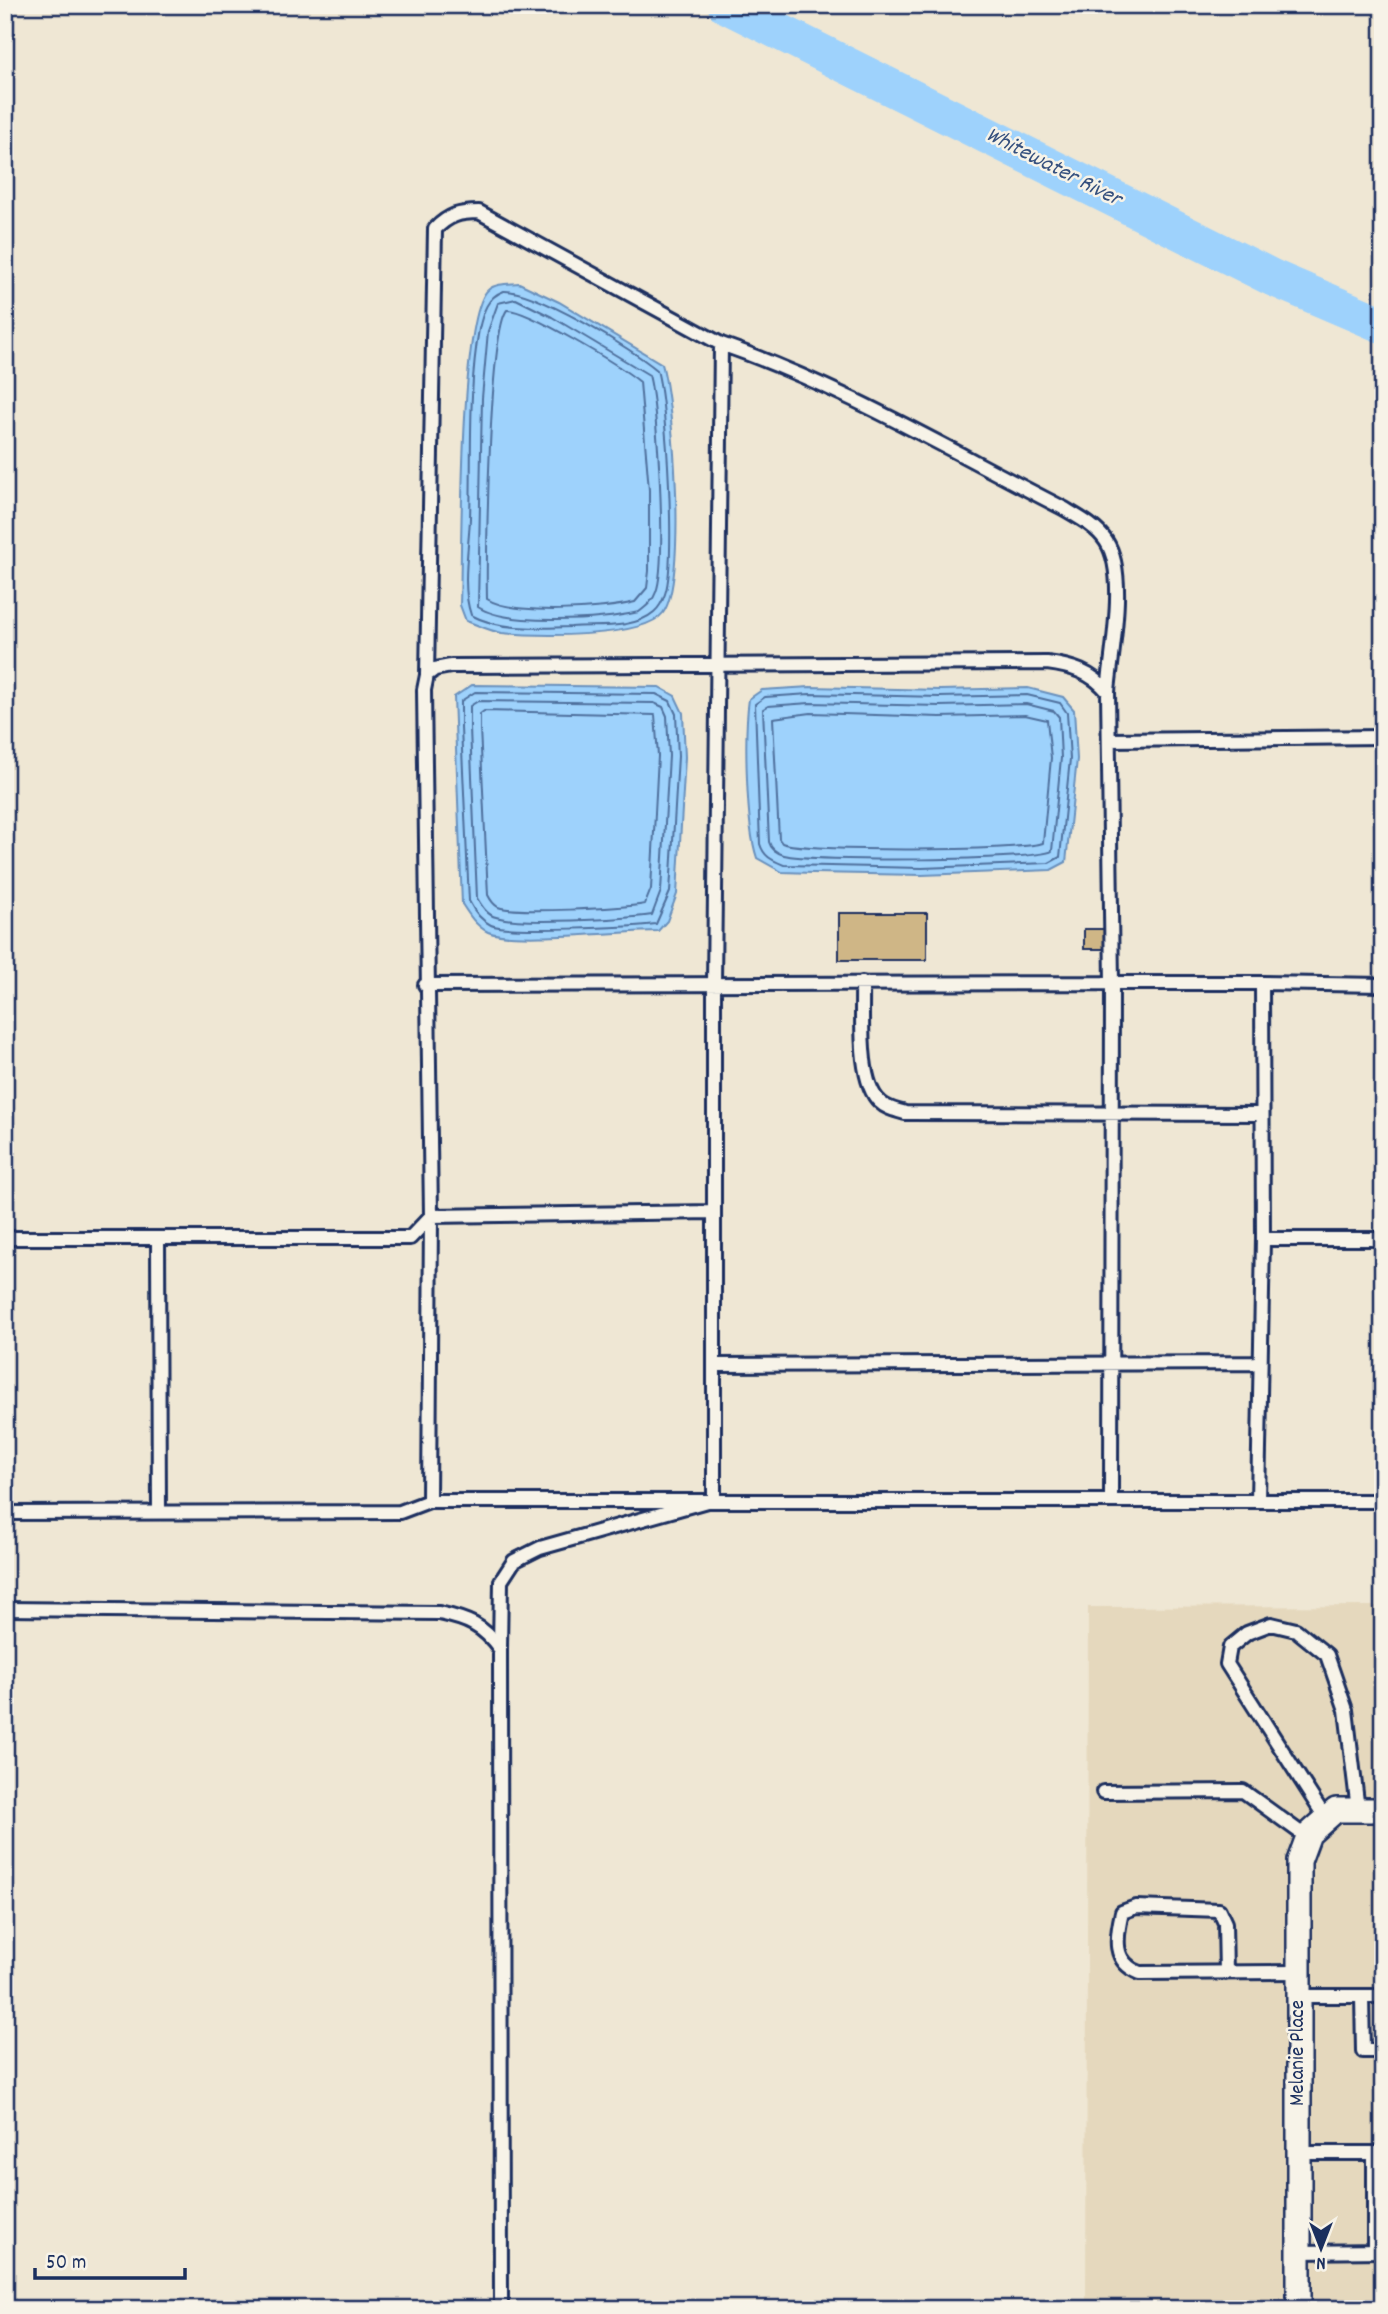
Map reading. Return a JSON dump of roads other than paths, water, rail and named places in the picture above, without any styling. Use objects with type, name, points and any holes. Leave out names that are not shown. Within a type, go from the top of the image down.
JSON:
[{"type":"street","points":[[1340,1813],[1383,1810]]},
{"type":"street","name":"Melanie Place","points":[[1299,2309],[1299,1861],[1308,1838],[1340,1813]]},
{"type":"lane","points":[[429,1500],[430,1216],[425,985],[424,690],[427,675],[435,229],[447,216],[479,212],[721,344],[758,357],[854,401],[1063,508],[1093,527],[1105,540],[1113,555],[1116,586],[1108,692],[1111,1501]]},
{"type":"lane","points":[[714,1499],[714,984],[721,344]]},
{"type":"lane","points":[[427,675],[435,669],[451,666],[1047,663],[1070,666],[1101,683],[1108,692]]},
{"type":"lane","points":[[1109,740],[1383,737]]},
{"type":"lane","points":[[862,983],[868,1086],[877,1100],[887,1108],[905,1112],[1262,1114]]},
{"type":"lane","points":[[1258,1501],[1263,1239],[1262,983]]},
{"type":"lane","points":[[425,985],[1383,985]]},
{"type":"lane","points":[[5,1238],[410,1238],[430,1216],[714,1212]]},
{"type":"lane","points":[[158,1238],[159,1513]]},
{"type":"lane","points":[[1263,1239],[1383,1239]]},
{"type":"lane","points":[[716,1365],[1260,1363]]},
{"type":"lane","points":[[501,2309],[501,1581],[514,1562],[540,1548],[714,1499]]},
{"type":"lane","points":[[5,1514],[400,1512],[429,1500],[1383,1501]]},
{"type":"lane","points":[[5,1609],[439,1613],[470,1619],[489,1633],[500,1649]]},
{"type":"lane","points":[[1271,1624],[1296,1630],[1326,1655],[1346,1710],[1340,1813],[1227,1664],[1230,1647],[1247,1633],[1271,1624]]},
{"type":"lane","points":[[1102,1792],[1243,1791],[1308,1838]]},
{"type":"lane","points":[[1226,1972],[1225,1923],[1219,1910],[1136,1907],[1122,1912],[1117,1930],[1119,1958],[1127,1968],[1140,1973],[1299,1972]]},
{"type":"lane","points":[[1299,1996],[1383,1996]]},
{"type":"lane","points":[[1362,1996],[1363,2050],[1383,2051]]},
{"type":"lane","points":[[1299,2153],[1378,2153],[1379,2251],[1299,2252]]},
{"type":"water","points":[[519,283],[559,302],[662,364],[674,453],[675,566],[670,595],[663,613],[634,628],[587,634],[502,633],[466,621],[460,605],[464,439],[472,343],[479,309],[488,290],[499,285]]},
{"type":"water","points":[[472,685],[659,687],[675,696],[683,713],[685,757],[677,894],[667,921],[658,931],[544,937],[501,935],[484,930],[470,916],[462,904],[454,697]]},
{"type":"water","points":[[810,687],[940,690],[1028,688],[1063,697],[1074,710],[1077,759],[1066,862],[1051,870],[922,875],[782,872],[757,858],[750,825],[747,780],[749,699],[762,690]]},
{"type":"waterway","name":"Whitewater River","points":[[726,5],[1273,278],[1383,325]]}]
